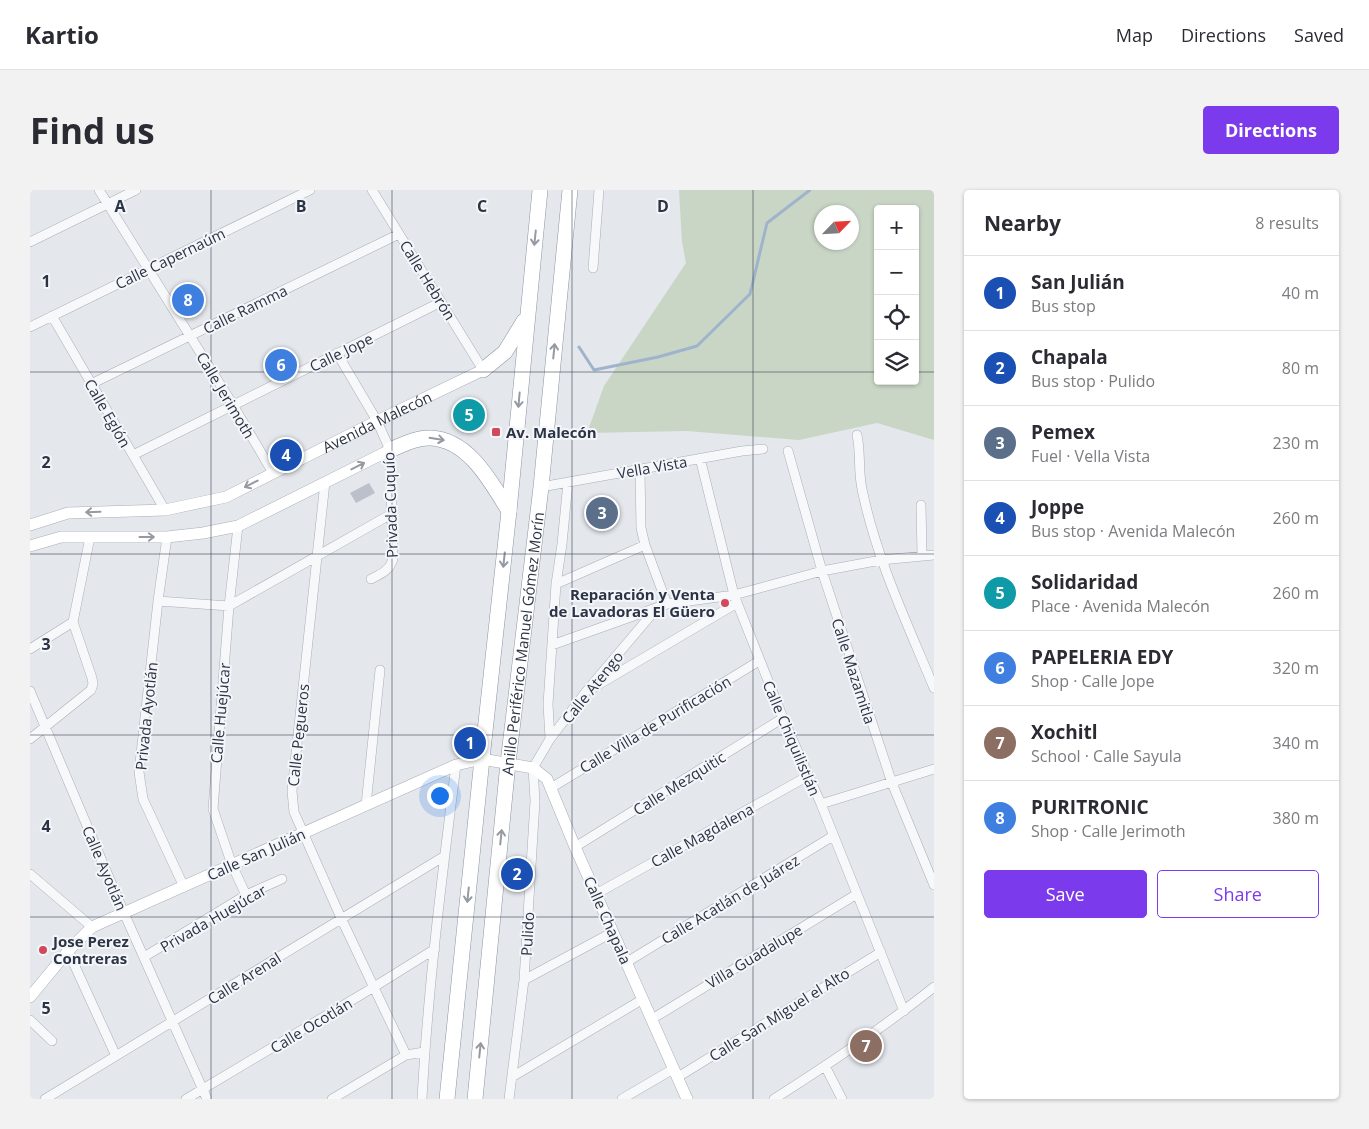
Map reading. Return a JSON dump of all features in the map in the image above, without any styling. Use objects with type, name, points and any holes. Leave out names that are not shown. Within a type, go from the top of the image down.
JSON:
[{"type":"highway","name":"Anillo Periférico Manuel Gómez Morín","points":[[447,1099],[510,511],[540,190]]},
{"type":"highway","name":"Anillo Periférico Manuel Gómez Morín","points":[[475,1099],[508,763],[541,486],[570,190]]},
{"type":"highway","name":"Avenida Malecón","points":[[483,370],[505,352],[527,318]]},
{"type":"highway","name":"Avenida Malecón","points":[[390,450],[412,441],[429,438],[446,441],[462,449],[494,485],[510,511]]},
{"type":"street","name":"Calle Jerimoth","points":[[100,190],[233,405],[273,474]]},
{"type":"street","points":[[30,242],[136,190]]},
{"type":"street","name":"Calle Capernaúm","points":[[30,327],[310,190]]},
{"type":"street","name":"Calle Hebrón","points":[[372,190],[483,370]]},
{"type":"street","points":[[593,268],[599,190]]},
{"type":"street","name":"Calle Ramma","points":[[91,384],[400,234]]},
{"type":"street","name":"Calle Jope","points":[[133,455],[441,302]]},
{"type":"street","name":"Calle Eglón","points":[[52,316],[165,510]]},
{"type":"street","name":"Privada Cuquío","points":[[337,353],[376,421],[390,450],[393,513],[392,566],[371,579]]},
{"type":"street","name":"Avenida Malecón","points":[[30,525],[68,513],[165,510],[196,505],[226,497],[376,421],[483,370]]},
{"type":"street","points":[[857,435],[860,447],[862,487],[881,560],[934,688]]},
{"type":"street","name":"Vella Vista","points":[[541,486],[763,449]]},
{"type":"street","name":"Avenida Malecón","points":[[30,546],[61,537],[167,537],[203,533],[238,526],[390,450]]},
{"type":"street","name":"Calle Mazamitla","points":[[788,451],[822,571],[892,783],[934,885]]},
{"type":"street","name":"Calle Chiquilistlán","points":[[700,458],[735,599],[783,718],[821,804],[904,1011]]},
{"type":"street","points":[[640,469],[641,528],[645,545],[667,604]]},
{"type":"street","name":"Calle Pegueros","points":[[325,482],[292,791],[294,812],[341,918],[406,1055]]},
{"type":"street","points":[[550,739],[548,704],[556,584],[568,482]]},
{"type":"street","points":[[921,505],[922,555]]},
{"type":"street","points":[[158,601],[229,606],[393,513]]},
{"type":"street","name":"Calle Huejúcar","points":[[238,526],[229,606],[213,809],[232,865],[246,895]]},
{"type":"street","points":[[30,739],[91,690],[93,684],[73,622],[90,537]]},
{"type":"street","name":"Privada Ayotlán","points":[[167,537],[158,601],[140,786],[143,799],[184,887]]},
{"type":"street","points":[[556,584],[645,545]]},
{"type":"street","points":[[552,645],[667,604],[735,599],[822,571],[881,560],[934,555]]},
{"type":"street","points":[[585,692],[735,599]]},
{"type":"street","name":"Calle Atengo","points":[[533,768],[550,739],[585,692],[656,609]]},
{"type":"street","points":[[30,649],[73,622]]},
{"type":"street","name":"Calle Villa de Purificación","points":[[551,788],[759,660]]},
{"type":"street","points":[[366,805],[380,670]]},
{"type":"street","name":"Calle Ayotlán","points":[[30,691],[124,913],[207,1099]]},
{"type":"street","name":"Calle Mezquitic","points":[[575,848],[783,718]]},
{"type":"street","name":"Calle San Julián","points":[[30,997],[68,951],[92,927],[456,765],[482,759],[508,763]]},
{"type":"street","points":[[508,763],[533,768]]},
{"type":"street","points":[[422,1099],[424,1052],[444,857],[456,765]]},
{"type":"street","name":"Calle Chapala","points":[[533,768],[547,779],[575,848],[687,1099]]},
{"type":"street","name":"Pulido","points":[[509,1099],[524,980],[535,801],[533,768]]},
{"type":"street","points":[[821,804],[934,769]]},
{"type":"street","name":"Calle Magdalena","points":[[596,894],[808,776]]},
{"type":"street","name":"Calle Acatlán de Juárez","points":[[626,962],[833,836]]},
{"type":"street","name":"Calle Arenal","points":[[45,1099],[444,857]]},
{"type":"street","points":[[30,874],[92,927]]},
{"type":"street","name":"Privada Huejúcar","points":[[144,957],[246,895],[282,879]]},
{"type":"street","name":"Villa Guadalupe","points":[[652,1018],[857,894]]},
{"type":"street","points":[[524,980],[613,932]]},
{"type":"street","name":"Calle Ocotlán","points":[[186,1099],[435,949]]},
{"type":"street","points":[[68,951],[116,1056]]},
{"type":"street","name":"Calle San Miguel el Alto","points":[[622,1099],[676,1073],[880,952]]},
{"type":"street","points":[[774,1099],[904,1011],[934,987]]},
{"type":"street","points":[[512,1077],[643,999]]},
{"type":"street","points":[[30,1020],[52,1041]]},
{"type":"street","points":[[332,1099],[406,1055],[424,1052]]},
{"type":"street","points":[[825,1066],[842,1099]]},
{"type":"green space","points":[[679,190],[934,190],[934,440],[877,423],[799,440],[687,431],[587,433],[604,386],[686,263],[682,242]]},
{"type":"building","points":[[369,483],[375,493],[356,503],[350,493]]},
{"type":"building","points":[[587,507],[618,509],[617,520],[586,518]]},
{"type":"waterway","points":[[579,347],[594,370],[658,357],[697,346],[750,294],[767,223],[810,190]]},
{"type":"place","name":"PURITRONIC","points":[[188,300]]},
{"type":"place","name":"PAPELERIA EDY","points":[[281,365]]},
{"type":"place","name":"Solidaridad","points":[[469,415]]},
{"type":"place","name":"Av. Malecón","points":[[496,432]]},
{"type":"place","name":"Joppe","points":[[286,455]]},
{"type":"place","name":"Pemex","points":[[602,513]]},
{"type":"place","name":"Reparación y Venta de Lavadoras El Güero","points":[[725,603]]},
{"type":"place","name":"San Julián","points":[[470,743]]},
{"type":"place","name":"Chapala","points":[[517,874]]},
{"type":"place","name":"Jose Perez Contreras","points":[[43,950]]},
{"type":"place","name":"Xochitl","points":[[866,1046]]}]
